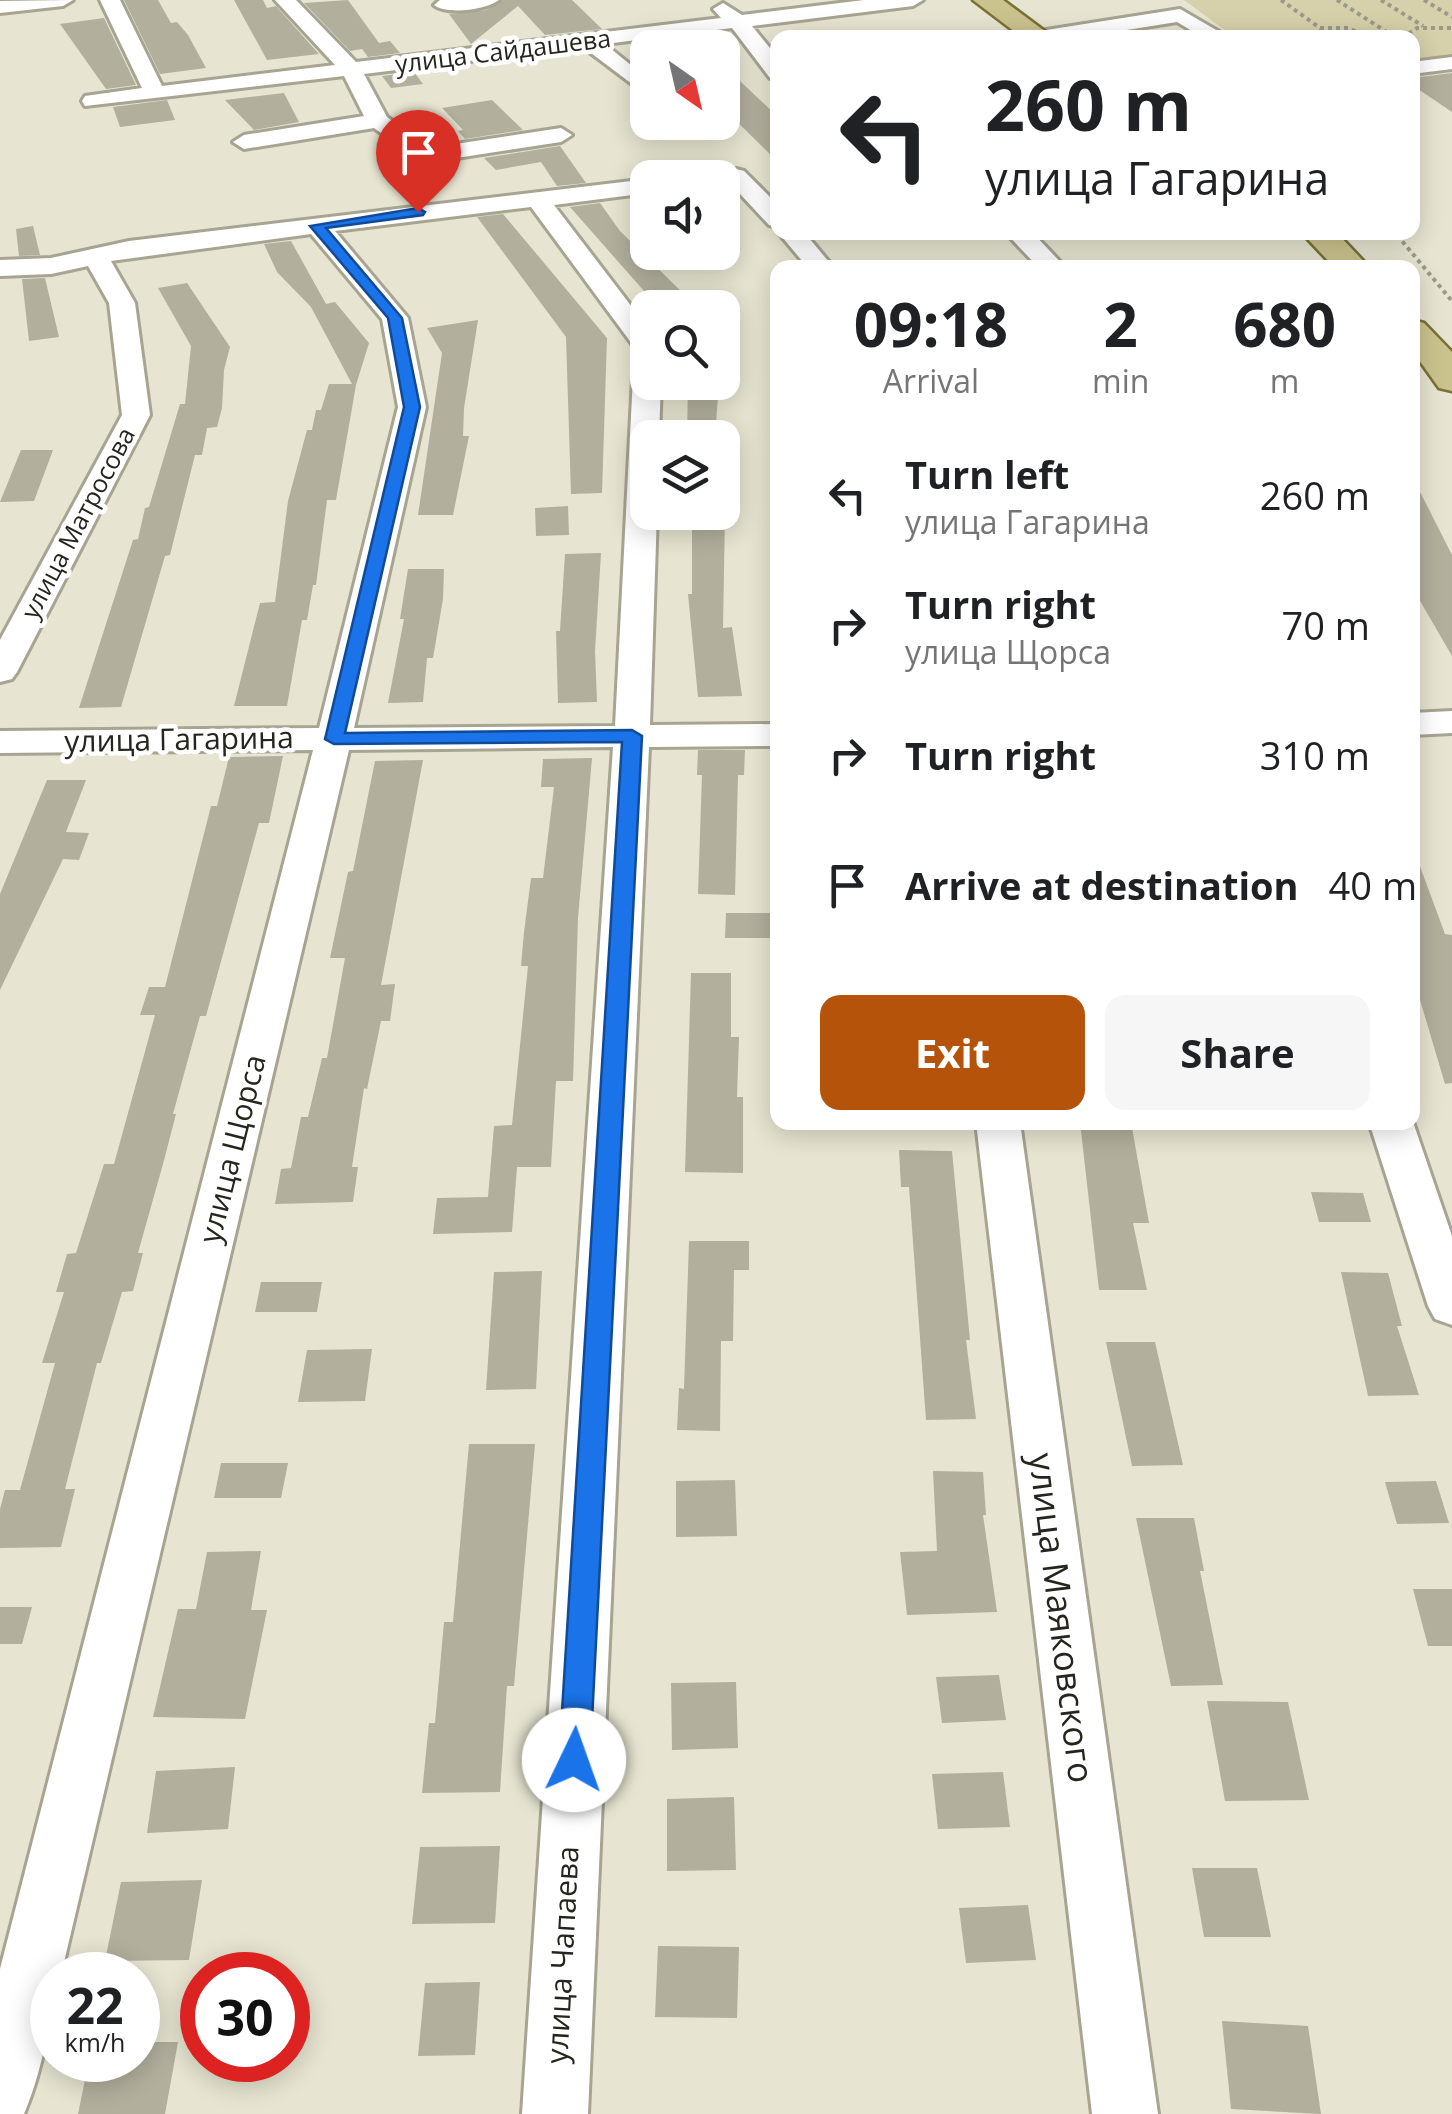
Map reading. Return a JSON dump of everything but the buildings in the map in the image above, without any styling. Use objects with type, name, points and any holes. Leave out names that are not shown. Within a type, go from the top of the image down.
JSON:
[{"type":"main road","points":[[986,0],[1031,30]]},
{"type":"main road","points":[[1324,240],[1346,260]]},
{"type":"main road","points":[[1420,338],[1452,380]]},
{"type":"street","points":[[0,7],[64,0]]},
{"type":"street","points":[[110,0],[155,93]]},
{"type":"street","points":[[285,0],[351,69],[378,121],[424,156],[560,135]]},
{"type":"street","points":[[444,6],[489,0]]},
{"type":"street","points":[[711,0],[738,22],[770,63]]},
{"type":"street","name":"улица Сайдашева","points":[[93,101],[914,0]]},
{"type":"street","points":[[1085,30],[1180,15],[1206,30]]},
{"type":"street","points":[[590,42],[630,75]]},
{"type":"street","points":[[1420,67],[1452,63]]},
{"type":"street","points":[[244,142],[378,121]]},
{"type":"street","points":[[740,175],[764,172]]},
{"type":"street","points":[[740,187],[770,213]]},
{"type":"street","points":[[0,268],[51,266],[128,249],[630,188]]},
{"type":"street","points":[[537,198],[630,322]]},
{"type":"street","name":"улица Щорса","points":[[0,2095],[412,407],[395,318],[317,226]]},
{"type":"street","points":[[797,240],[815,260]]},
{"type":"street","points":[[1025,240],[1046,260]]},
{"type":"street","name":"улица Матросова","points":[[0,672],[136,415],[122,303],[96,257]]},
{"type":"street","name":"улица Чапаева","points":[[554,2114],[632,736],[646,400]]},
{"type":"street","points":[[1420,724],[1452,722]]},
{"type":"street","name":"улица Гагарина","points":[[0,742],[770,735]]},
{"type":"street","name":"улица Маяковского","points":[[999,1130],[1125,2114]]},
{"type":"street","points":[[1394,1130],[1452,1306]]},
{"type":"path","points":[[1281,0],[1320,28],[1352,30]]},
{"type":"path","points":[[1338,0],[1384,30]]},
{"type":"path","points":[[1382,0],[1425,27]]},
{"type":"path","points":[[1424,0],[1452,17]]},
{"type":"path","points":[[1412,30],[1452,28]]},
{"type":"path","points":[[1402,240],[1418,260]]},
{"type":"path","points":[[1420,262],[1452,301]]},
{"type":"shaded area","points":[[1184,0],[1452,0],[1452,64],[1420,67],[1420,30],[1225,30]]},
{"type":"route","points":[[418,212],[317,226],[395,318],[412,407],[334,739],[632,736],[574,1760]]}]
